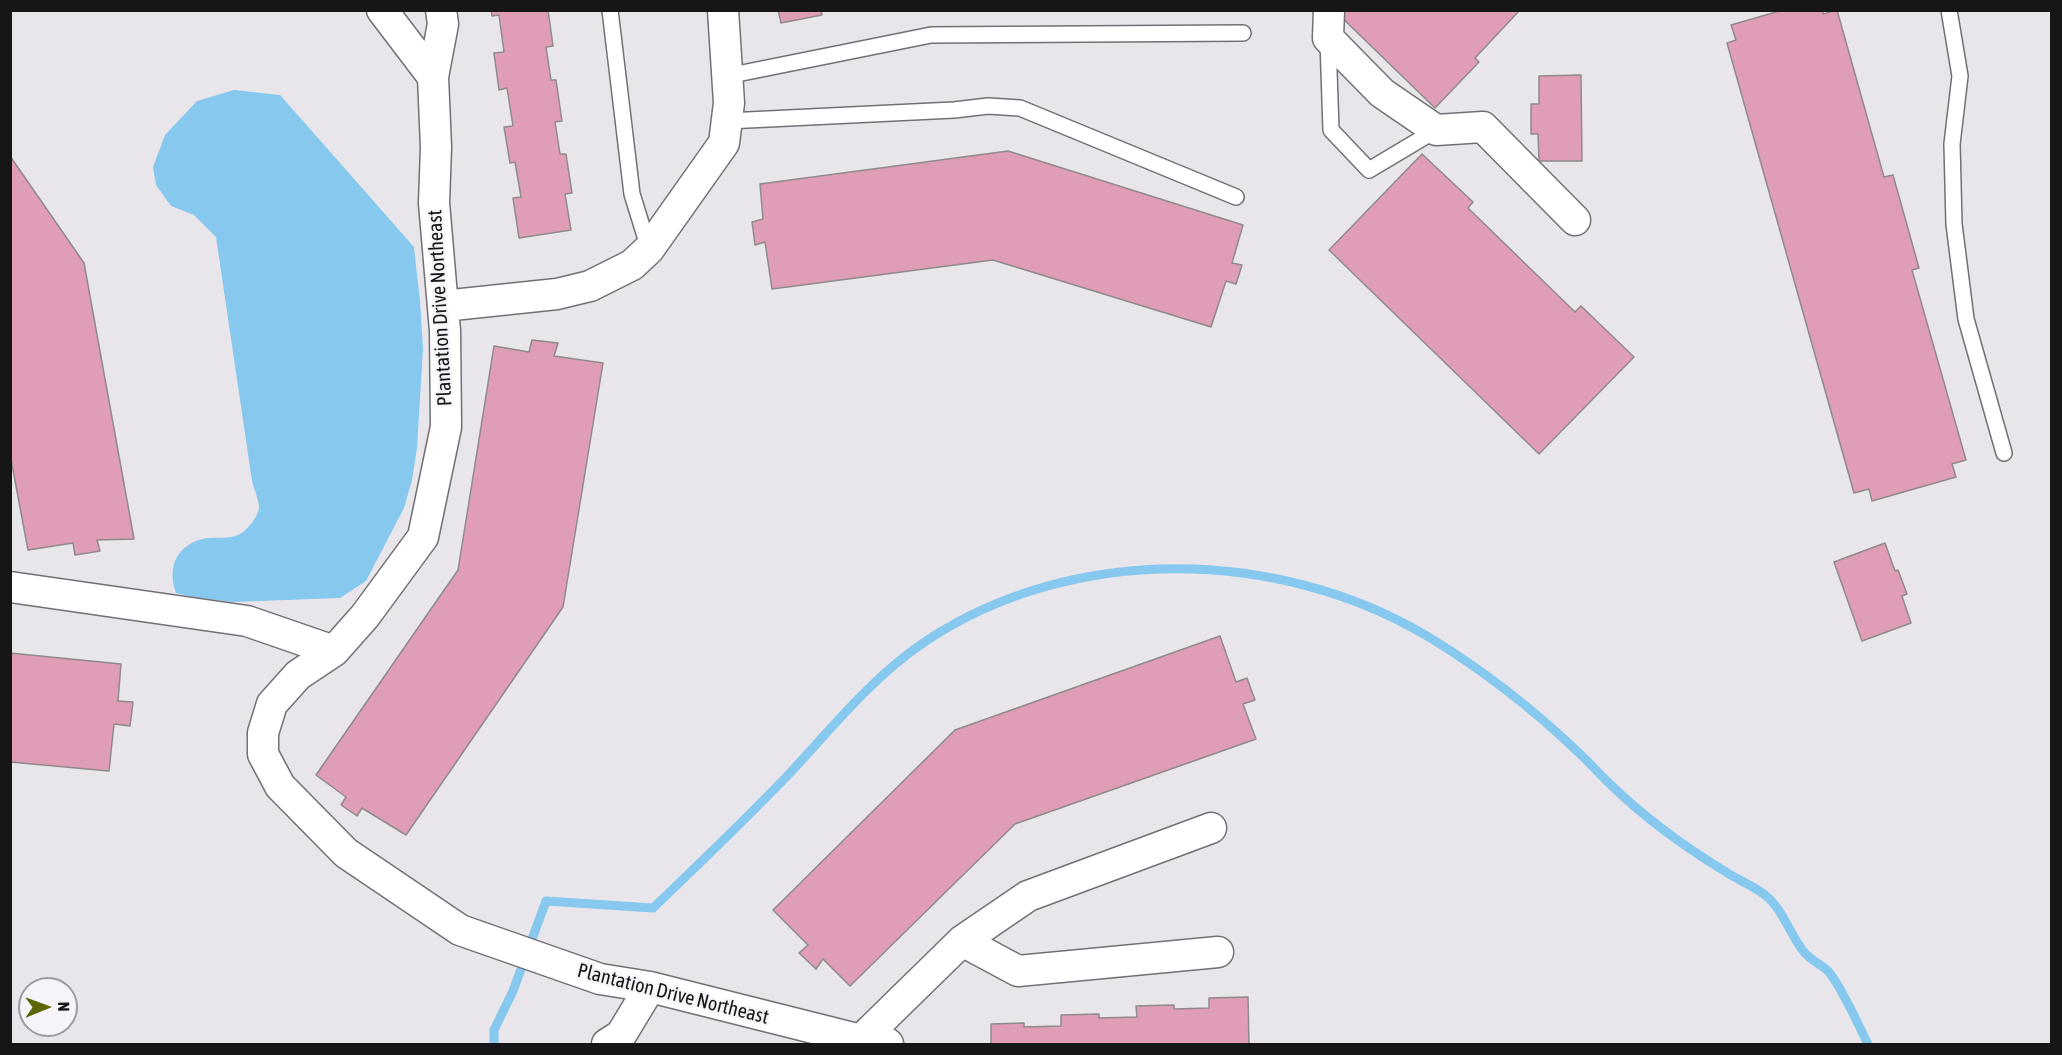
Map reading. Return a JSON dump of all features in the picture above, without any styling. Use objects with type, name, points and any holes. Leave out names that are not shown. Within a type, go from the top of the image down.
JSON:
[{"type":"street","points":[[382,10],[433,77]]},
{"type":"street","name":"Plantation Drive Northeast","points":[[441,10],[443,24],[433,77],[436,147],[434,203],[442,306],[446,427],[423,537],[365,616],[334,651],[298,675],[272,704],[263,733],[263,754],[280,786],[346,853],[460,930],[600,979],[650,987],[861,1040],[879,1037]]},
{"type":"street","points":[[442,306],[557,294],[590,286],[632,265],[649,249],[724,143],[729,103],[723,10]]},
{"type":"street","points":[[1329,24],[1382,93],[1436,130],[1483,127],[1575,220]]},
{"type":"street","points":[[10,587],[247,621],[334,651]]},
{"type":"street","points":[[879,1037],[962,941],[1028,896],[1211,828]]},
{"type":"street","points":[[962,941],[1018,971],[1218,952]]},
{"type":"street","points":[[607,1044],[621,1035],[650,987]]},
{"type":"lane","points":[[610,10],[632,194],[649,249]]},
{"type":"lane","points":[[1949,10],[1960,76],[1952,144],[1954,224],[1966,320],[2004,453]]},
{"type":"lane","points":[[1329,24],[1331,130],[1369,170],[1436,130]]},
{"type":"lane","points":[[727,76],[931,35],[1243,33]]},
{"type":"lane","points":[[727,121],[954,110],[988,106],[1020,108],[1236,197]]},
{"type":"water","points":[[234,90],[280,95],[414,247],[423,349],[417,448],[412,480],[404,508],[366,581],[340,598],[232,602],[176,593],[173,584],[173,567],[176,559],[186,547],[202,539],[231,537],[240,534],[252,523],[259,508],[252,481],[216,237],[194,215],[171,206],[156,185],[153,167],[165,135],[197,101]]},
{"type":"building","points":[[491,10],[548,10],[553,46],[546,47],[551,80],[556,80],[562,121],[555,122],[560,154],[566,154],[572,193],[565,194],[571,230],[519,238],[513,198],[521,197],[515,162],[510,163],[504,127],[513,126],[507,88],[499,90],[494,53],[504,52],[499,15],[492,16]]},
{"type":"building","points":[[778,10],[821,10],[822,15],[781,23]]},
{"type":"building","points":[[1338,10],[1520,10],[1475,58],[1479,62],[1435,108],[1336,12]]},
{"type":"building","points":[[1783,10],[1823,10],[1823,14],[1837,10],[1884,177],[1893,175],[1919,268],[1912,270],[1966,460],[1952,464],[1956,477],[1872,501],[1869,489],[1854,493],[1727,43],[1736,40],[1731,25]]},
{"type":"building","points":[[1581,75],[1582,161],[1539,161],[1538,134],[1531,134],[1531,104],[1539,104],[1539,76]]},
{"type":"building","points":[[1008,151],[1243,225],[1232,263],[1242,265],[1236,284],[1226,281],[1211,327],[993,260],[772,289],[765,242],[755,245],[752,222],[763,219],[760,184]]},
{"type":"building","points":[[1422,154],[1473,202],[1468,208],[1575,312],[1581,306],[1634,357],[1539,454],[1329,250]]},
{"type":"building","points":[[10,156],[84,263],[134,539],[97,540],[100,551],[75,555],[73,543],[28,550],[10,454]]},
{"type":"building","points":[[532,340],[558,343],[554,356],[603,363],[563,607],[406,835],[362,808],[357,816],[341,805],[346,797],[316,775],[458,570],[494,346],[529,352]]},
{"type":"building","points":[[1885,543],[1895,571],[1898,570],[1907,594],[1902,596],[1911,623],[1862,641],[1834,562]]},
{"type":"building","points":[[1220,636],[1236,682],[1247,678],[1255,700],[1243,704],[1256,739],[1015,824],[850,986],[823,959],[816,969],[799,953],[808,945],[773,910],[955,730]]},
{"type":"building","points":[[10,653],[121,664],[118,701],[133,702],[130,726],[114,724],[109,771],[10,762]]},
{"type":"building","points":[[1248,997],[1249,1044],[991,1044],[991,1024],[1024,1023],[1024,1027],[1061,1026],[1061,1015],[1099,1014],[1099,1018],[1137,1017],[1136,1006],[1174,1005],[1174,1009],[1209,1008],[1209,998]]},
{"type":"waterway","points":[[494,1044],[494,1030],[513,991],[546,901],[653,908],[722,842],[888,670],[926,641],[983,609],[1045,587],[1109,573],[1175,569],[1241,573],[1306,586],[1368,607],[1427,636],[1467,662],[1543,720],[1624,797],[1666,832],[1765,895],[1782,915],[1804,952],[1828,971],[1833,978],[1868,1044]]}]
